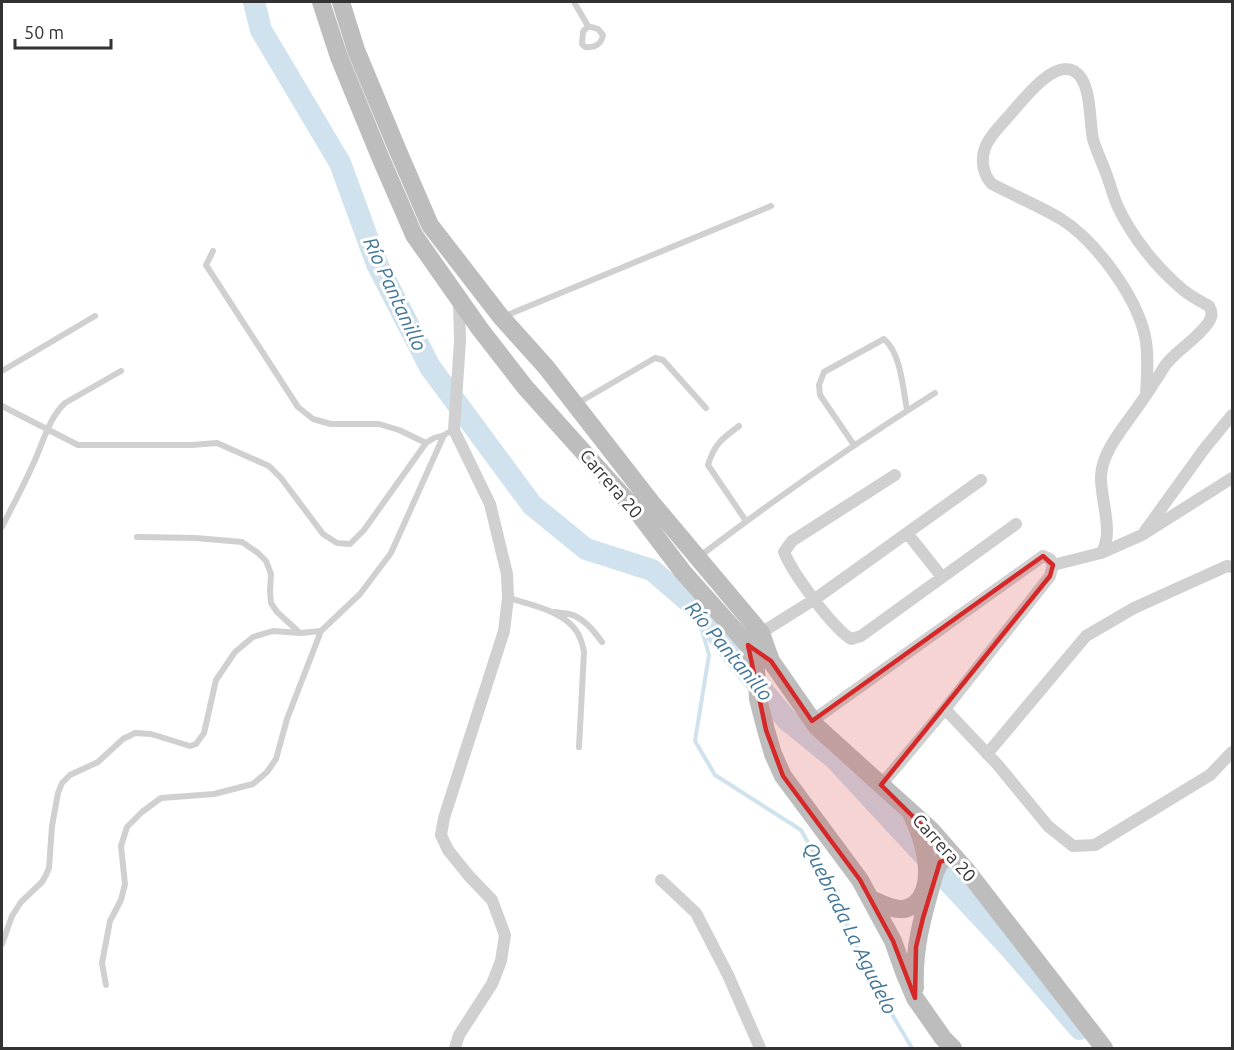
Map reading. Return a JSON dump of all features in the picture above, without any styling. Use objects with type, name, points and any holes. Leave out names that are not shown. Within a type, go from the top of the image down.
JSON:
[{"type":"main road","name":"Carrera 20","points":[[321,2],[339,57],[414,235],[480,329],[525,387],[639,514],[683,572],[754,639]]},
{"type":"main road","name":"Carrera 20","points":[[341,2],[356,50],[430,225],[501,317],[546,367],[698,559],[754,639],[763,665],[817,727],[931,830],[954,856],[1104,1048]]},
{"type":"main road","points":[[763,665],[758,699],[783,776],[860,880],[893,941],[915,998],[943,1038],[954,1048]]},
{"type":"main road","points":[[871,899],[886,906],[901,909],[911,907],[920,900],[925,886],[928,862],[910,811]]},
{"type":"main road","points":[[928,862],[940,862],[954,856]]},
{"type":"main road","points":[[915,998],[916,947],[928,862]]},
{"type":"street","points":[[1101,553],[1106,548],[1107,526],[1102,500],[1101,475],[1105,457],[1121,430],[1146,395],[1167,363],[1208,324],[1212,310],[1183,290],[1162,270],[1132,233],[1118,206],[1094,140],[1086,87],[1073,70],[1065,68],[1041,80],[994,132],[984,148],[983,168],[992,184],[1063,220],[1080,234],[1113,270],[1125,288],[1144,335],[1148,365],[1146,395]]},
{"type":"street","points":[[455,1048],[459,1035],[492,984],[501,961],[504,935],[492,900],[448,850],[441,835],[444,818],[504,631],[508,598],[507,574],[490,504],[451,428],[460,341],[459,299]]},
{"type":"street","points":[[1142,535],[1205,448],[1233,415]]},
{"type":"street","points":[[895,475],[792,541],[784,552],[788,563],[815,599],[842,633],[851,639],[861,636],[1016,524]]},
{"type":"street","points":[[1053,565],[1101,553],[1142,535],[1233,478]]},
{"type":"street","points":[[754,639],[815,599],[981,480]]},
{"type":"street","points":[[907,533],[942,577]]},
{"type":"street","points":[[812,721],[1043,556],[1050,559],[1053,565],[1050,576],[945,709],[881,785]]},
{"type":"street","points":[[987,754],[1086,636],[1134,608],[1227,566],[1233,567]]},
{"type":"street","points":[[945,709],[997,764],[1048,826],[1073,846],[1095,845],[1210,775],[1233,752]]},
{"type":"street","points":[[661,880],[696,913],[728,975],[760,1048]]},
{"type":"lane","points":[[574,2],[588,26]]},
{"type":"lane","points":[[501,317],[771,206]]},
{"type":"lane","points":[[213,251],[207,265],[298,407],[313,419],[331,424],[379,424],[399,430],[426,443]]},
{"type":"lane","points":[[2,371],[95,316]]},
{"type":"lane","points":[[854,445],[820,395],[819,385],[824,372],[884,339],[890,344],[897,359],[907,410]]},
{"type":"lane","points":[[575,405],[655,358],[663,360],[706,408]]},
{"type":"lane","points":[[2,527],[58,409],[121,371]]},
{"type":"lane","points":[[698,559],[746,521],[854,445],[935,393]]},
{"type":"lane","points":[[2,406],[78,445],[217,443],[268,466],[323,534],[338,543],[351,544],[364,530],[426,443],[451,428]]},
{"type":"lane","points":[[739,426],[721,439],[712,452],[708,465],[746,521]]},
{"type":"lane","points":[[106,985],[102,963],[110,921],[121,900],[125,884],[121,846],[127,827],[161,798],[214,794],[253,784],[267,772],[276,759],[287,720],[321,631],[360,594],[391,553],[451,428]]},
{"type":"lane","points":[[137,537],[196,538],[242,542],[266,561],[270,574],[271,603],[277,612],[301,633]]},
{"type":"lane","points":[[508,598],[554,612],[571,614],[584,622],[602,642]]},
{"type":"lane","points":[[554,612],[572,626],[580,636],[584,652],[579,747]]},
{"type":"lane","points":[[2,944],[12,916],[21,902],[42,882],[49,868],[52,826],[58,793],[62,783],[70,775],[98,762],[123,739],[135,733],[151,734],[190,746],[196,744],[204,733],[216,680],[235,652],[253,637],[273,631],[301,633],[321,631]]},
{"type":"highlighted area","points":[[1043,556],[1053,565],[1050,576],[881,785],[954,857],[940,862],[923,918],[916,947],[915,998],[893,941],[860,880],[783,776],[766,730],[748,645],[771,661],[812,721]]},
{"type":"waterway","name":"Río Pantanillo","points":[[254,2],[261,30],[340,163],[377,264],[430,367],[532,505],[586,549],[652,570],[696,608],[787,720],[835,759],[1011,949],[1080,1029]]},
{"type":"waterway","name":"Quebrada La Agudelo","points":[[696,608],[709,655],[695,741],[715,775],[801,830],[825,873],[868,974],[912,1048]]}]
